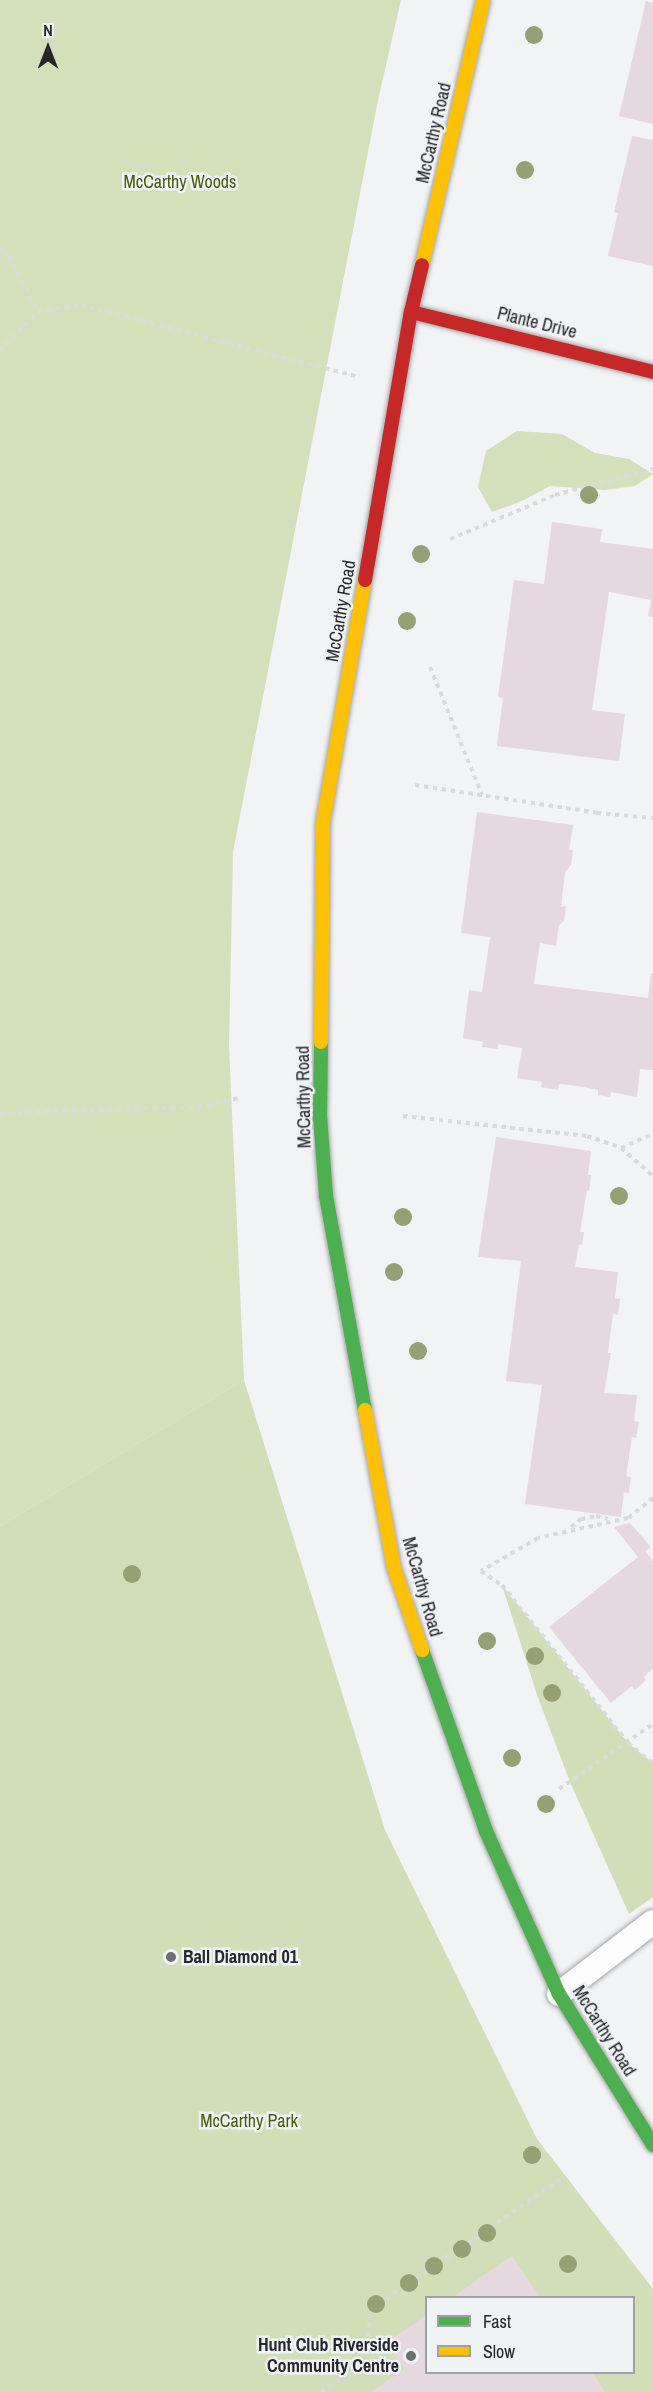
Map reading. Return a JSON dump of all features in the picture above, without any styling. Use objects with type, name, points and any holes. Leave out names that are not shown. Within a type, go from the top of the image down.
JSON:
[{"type":"street","name":"McCarthy Road","points":[[483,0],[411,312],[323,822],[320,1116],[326,1196],[394,1568],[486,1831],[559,1994],[653,2145]]},
{"type":"street","name":"Plante Drive","points":[[411,312],[498,331],[653,372]]},
{"type":"lane","points":[[559,1994],[653,1922]]},
{"type":"path","points":[[0,248],[9,256],[38,311]]},
{"type":"path","points":[[0,351],[38,311],[81,305],[356,376]]},
{"type":"path","points":[[450,539],[555,495],[653,469]]},
{"type":"path","points":[[430,667],[483,796]]},
{"type":"path","points":[[415,785],[597,813],[653,818]]},
{"type":"path","points":[[0,1113],[198,1107],[239,1098]]},
{"type":"path","points":[[403,1116],[587,1136],[621,1148],[653,1176]]},
{"type":"path","points":[[621,1148],[653,1134]]},
{"type":"path","points":[[653,1498],[628,1518],[538,1538],[481,1571],[502,1585],[628,1743],[653,1763]]},
{"type":"path","points":[[559,1789],[653,1724]]},
{"type":"path","points":[[321,2392],[364,2363],[371,2309],[565,2176]]},
{"type":"green space","name":"McCarthy Woods","points":[[0,0],[401,0],[378,100],[233,852],[229,1046],[244,1380],[0,1526]]},
{"type":"green space","points":[[517,431],[562,434],[595,453],[629,459],[653,474],[635,486],[605,490],[550,486],[522,501],[492,512],[478,487],[486,451]]},
{"type":"green space","name":"McCarthy Park","points":[[244,1380],[385,1830],[537,2139],[653,2289],[653,2392],[0,2392],[0,1526]]},
{"type":"green space","points":[[502,1585],[628,1743],[653,1763],[653,1897],[629,1914],[570,1782],[537,1695]]},
{"type":"building","points":[[646,1],[653,3],[653,124],[619,116]]},
{"type":"building","points":[[632,136],[653,140],[653,266],[608,256],[618,213],[614,212]]},
{"type":"building","points":[[552,522],[602,529],[600,542],[653,549],[653,617],[648,616],[651,600],[609,592],[592,710],[625,714],[619,761],[497,746],[503,698],[498,697],[514,580],[544,584]]},
{"type":"building","points":[[477,812],[573,825],[569,850],[573,850],[571,865],[565,872],[561,907],[566,906],[564,921],[559,925],[556,946],[540,943],[534,984],[648,998],[651,973],[653,974],[653,1070],[640,1069],[637,1097],[611,1092],[610,1097],[598,1095],[598,1090],[559,1084],[558,1090],[541,1087],[542,1082],[517,1078],[522,1048],[498,1044],[498,1049],[482,1047],[483,1042],[463,1038],[469,990],[482,992],[490,937],[461,933]]},
{"type":"building","points":[[496,1137],[591,1151],[589,1191],[587,1190],[580,1232],[584,1232],[582,1245],[579,1244],[575,1267],[618,1272],[615,1298],[620,1299],[618,1315],[613,1314],[608,1353],[611,1353],[604,1393],[637,1395],[634,1421],[639,1422],[636,1438],[632,1437],[626,1476],[631,1477],[629,1493],[624,1492],[621,1517],[525,1504],[542,1385],[506,1381],[521,1261],[478,1257]]},
{"type":"building","points":[[630,1523],[651,1547],[645,1551],[653,1561],[653,1668],[644,1677],[646,1680],[635,1690],[632,1686],[611,1703],[549,1627],[638,1557],[614,1527]]},
{"type":"building","points":[[512,2256],[540,2296],[455,2296]]},
{"type":"building","name":"Hunt Club Riverside Community Centre","points":[[425,2316],[425,2374],[593,2374],[605,2392],[371,2392],[404,2369],[386,2343]]},
{"type":"traffic: fast","points":[[321,1042],[320,1116],[326,1196],[365,1410]]},
{"type":"traffic: fast","points":[[422,1650],[486,1831],[559,1994],[653,2145]]},
{"type":"traffic: slow","points":[[422,265],[483,0]]},
{"type":"traffic: slow","points":[[321,1042],[323,822],[365,580]]},
{"type":"traffic: slow","points":[[365,1410],[394,1568],[422,1650]]},
{"type":"traffic: jam","points":[[365,580],[411,312],[422,265]]},
{"type":"traffic: jam","points":[[411,312],[653,372]]},
{"type":"place","name":"Ball Diamond 01","points":[[171,1957]]},
{"type":"place","name":"Hunt Club Riverside Community Centre","points":[[411,2356]]}]
